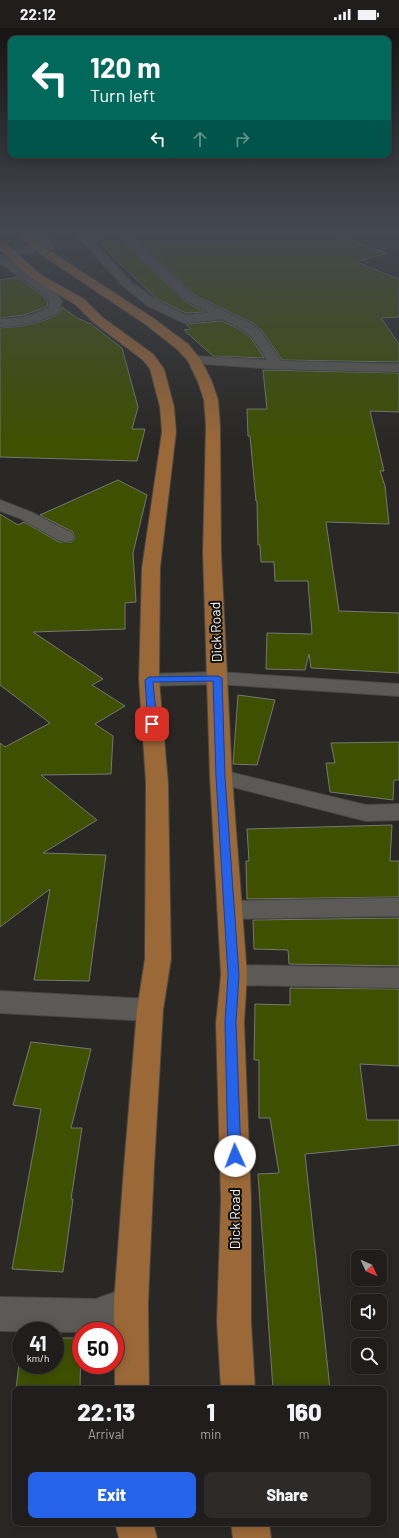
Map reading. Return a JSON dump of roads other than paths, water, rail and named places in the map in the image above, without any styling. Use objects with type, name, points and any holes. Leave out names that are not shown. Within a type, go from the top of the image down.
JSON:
[{"type":"main road","points":[[77,300],[98,320],[148,357],[157,369],[167,407],[169,432],[151,568],[149,680],[157,782],[158,959],[150,1010],[131,1303],[132,1386]]},
{"type":"main road","name":"Dick Road","points":[[121,300],[183,347],[194,360],[205,382],[211,406],[213,462],[212,553],[221,777],[234,975],[230,1022],[236,1200],[234,1322],[238,1386]]},
{"type":"main road","points":[[135,1526],[138,1538]]},
{"type":"main road","points":[[250,1526],[252,1538]]},
{"type":"street","points":[[0,323],[29,321],[46,315],[54,310],[55,300]]},
{"type":"street","points":[[149,300],[184,319],[222,315]]},
{"type":"street","points":[[194,300],[248,327],[257,335],[277,365]]},
{"type":"street","points":[[194,360],[277,365],[399,368]]},
{"type":"street","points":[[0,505],[25,515],[66,537]]},
{"type":"street","points":[[149,680],[218,678],[399,690]]},
{"type":"street","points":[[221,777],[366,813],[399,812]]},
{"type":"street","points":[[229,910],[399,907]]},
{"type":"street","points":[[234,975],[399,978]]},
{"type":"street","points":[[0,1002],[150,1010]]},
{"type":"street","points":[[0,1314],[96,1316],[131,1303]]}]
